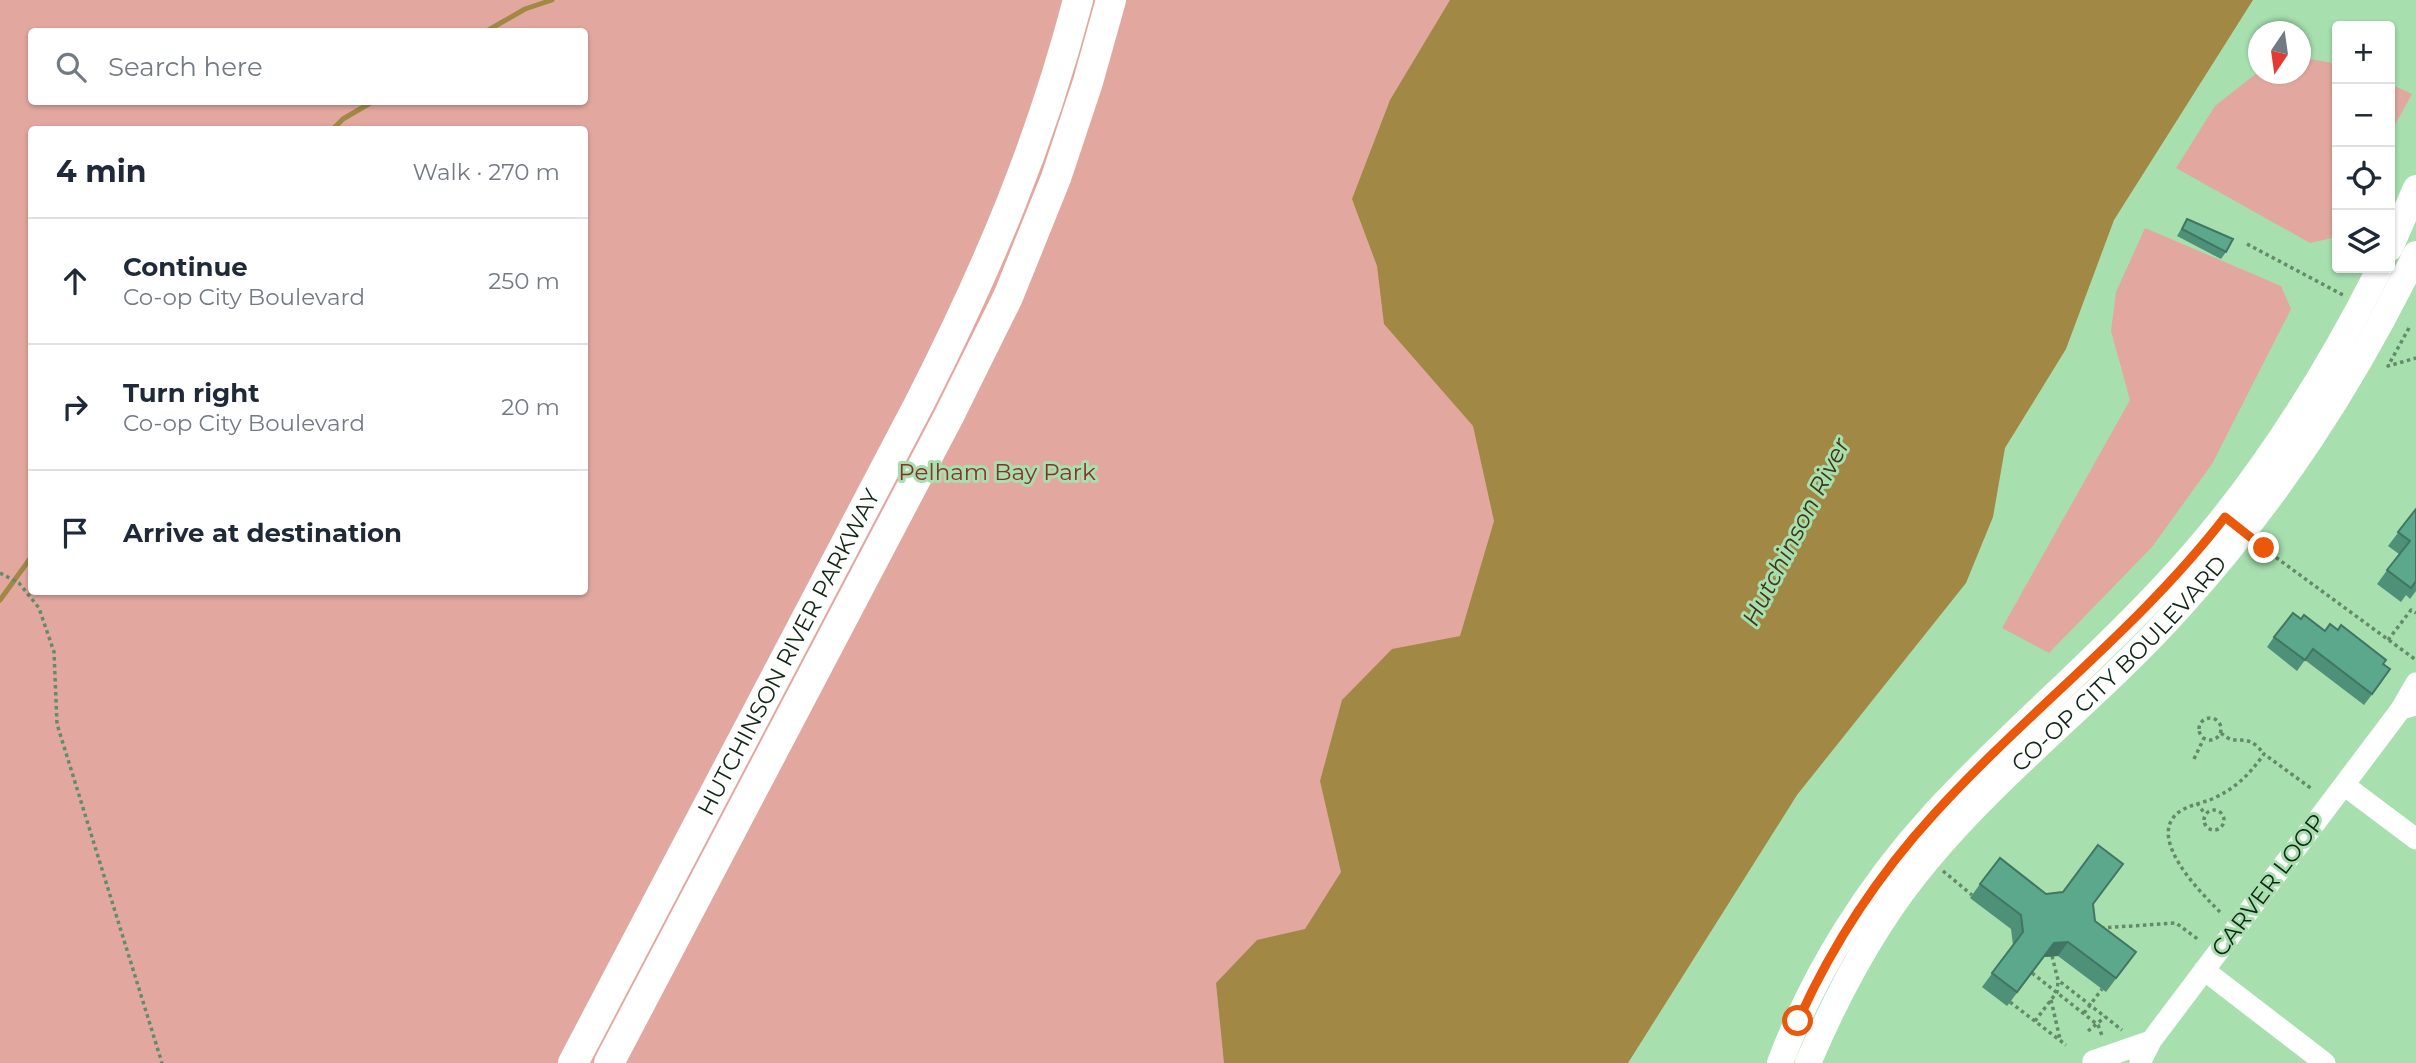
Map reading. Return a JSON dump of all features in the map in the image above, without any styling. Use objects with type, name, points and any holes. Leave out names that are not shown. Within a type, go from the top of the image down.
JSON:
[{"type":"highway","name":"HUTCHINSON RIVER PARKWAY","points":[[573,1063],[967,308],[1032,153],[1056,81],[1078,0]]},
{"type":"highway","name":"HUTCHINSON RIVER PARKWAY","points":[[609,1063],[1008,297],[1056,178],[1088,82],[1111,0]]},
{"type":"main road","points":[[2395,236],[2416,188]]},
{"type":"main road","name":"CO-OP CITY BOULEVARD","points":[[1780,1063],[1834,950],[1899,856],[1966,781],[2280,485],[2353,376],[2416,254]]},
{"type":"main road","name":"CO-OP CITY BOULEVARD","points":[[1808,1063],[1847,981],[1873,935],[1928,859],[1977,806],[2128,662],[2186,600],[2238,527],[2288,430],[2323,375],[2377,273]]},
{"type":"street","name":"CARVER LOOP","points":[[2325,1063],[2204,970],[2344,785],[2409,707],[2416,683]]},
{"type":"street","points":[[2344,785],[2416,839]]},
{"type":"street","points":[[2140,1063],[2151,1041],[2204,970]]},
{"type":"street","points":[[2093,1062],[2151,1041]]},
{"type":"path","points":[[2247,244],[2340,294]]},
{"type":"path","points":[[2409,328],[2388,366],[2416,358]]},
{"type":"path","points":[[2238,527],[2416,660]]},
{"type":"path","points":[[0,573],[19,583],[28,594]]},
{"type":"path","points":[[29,595],[39,608],[54,652],[57,724],[162,1063]]},
{"type":"path","points":[[2388,640],[2411,610],[2416,613]]},
{"type":"path","points":[[2205,718],[2217,719],[2221,725],[2221,733],[2214,740],[2204,738],[2199,728],[2205,718]]},
{"type":"path","points":[[2221,733],[2227,739],[2256,743],[2264,754],[2312,789]]},
{"type":"path","points":[[2194,759],[2204,738]]},
{"type":"path","points":[[2220,912],[2189,875],[2168,844],[2166,834],[2179,811],[2211,799],[2245,779],[2264,754]]},
{"type":"path","points":[[2211,799],[2224,820],[2219,829],[2212,830],[2206,827],[2203,820],[2205,814],[2216,809]]},
{"type":"path","points":[[2197,803],[2205,814]]},
{"type":"path","points":[[1928,859],[1972,895]]},
{"type":"path","points":[[2098,929],[2176,923],[2199,940]]},
{"type":"path","points":[[2035,1021],[2057,992],[2058,981],[2052,956]]},
{"type":"path","points":[[2032,972],[2098,1025],[2103,1038]]},
{"type":"path","points":[[2058,981],[2126,1034]]},
{"type":"path","points":[[2084,1013],[2102,989]]},
{"type":"path","points":[[2069,1001],[2075,993]]},
{"type":"path","points":[[2051,1000],[2061,1041]]},
{"type":"path","points":[[2010,1002],[2066,1045]]},
{"type":"path","points":[[2088,1031],[2105,1017]]},
{"type":"green space","name":"Pelham Bay Park","points":[[0,0],[1910,0],[1327,1063],[0,1063]]},
{"type":"green space","points":[[2311,59],[2332,63],[2332,238],[2310,243],[2176,168],[2215,106],[2248,80],[2248,84],[2311,84]]},
{"type":"green space","points":[[2395,86],[2412,94],[2395,125]]},
{"type":"green space","points":[[2145,228],[2281,286],[2291,309],[2212,464],[2152,547],[2049,653],[2002,628],[2130,400],[2111,331],[2116,292]]},
{"type":"water","name":"Hutchinson River","points":[[1450,0],[2253,0],[2114,220],[2066,349],[2005,448],[1993,517],[1966,583],[1797,795],[1628,1063],[1224,1063],[1216,983],[1257,940],[1305,929],[1341,872],[1320,781],[1342,700],[1392,649],[1460,636],[1494,521],[1473,426],[1384,324],[1377,266],[1352,199],[1390,100]]},
{"type":"building","points":[[2187,219],[2233,239],[2226,252],[2182,229]]},
{"type":"building","points":[[2416,509],[2416,581],[2411,588],[2387,570],[2410,541],[2398,532]]},
{"type":"building","points":[[2293,613],[2301,619],[2304,615],[2325,631],[2330,624],[2338,630],[2341,625],[2386,660],[2383,664],[2390,669],[2372,694],[2313,649],[2305,660],[2274,637]]},
{"type":"building","points":[[2098,845],[2123,864],[2093,904],[2095,921],[2136,952],[2116,978],[2068,942],[2054,943],[2017,992],[1992,973],[2023,932],[2021,915],[1980,884],[2000,858],[2046,894],[2063,892]]},
{"type":"waterway","points":[[492,28],[525,9],[552,0]]},
{"type":"waterway","points":[[336,126],[367,105]]},
{"type":"waterway","points":[[0,600],[28,562]]},
{"type":"route","points":[[1798,1021],[1834,950],[1873,890],[1934,813],[2121,632],[2225,517],[2264,548]]}]
